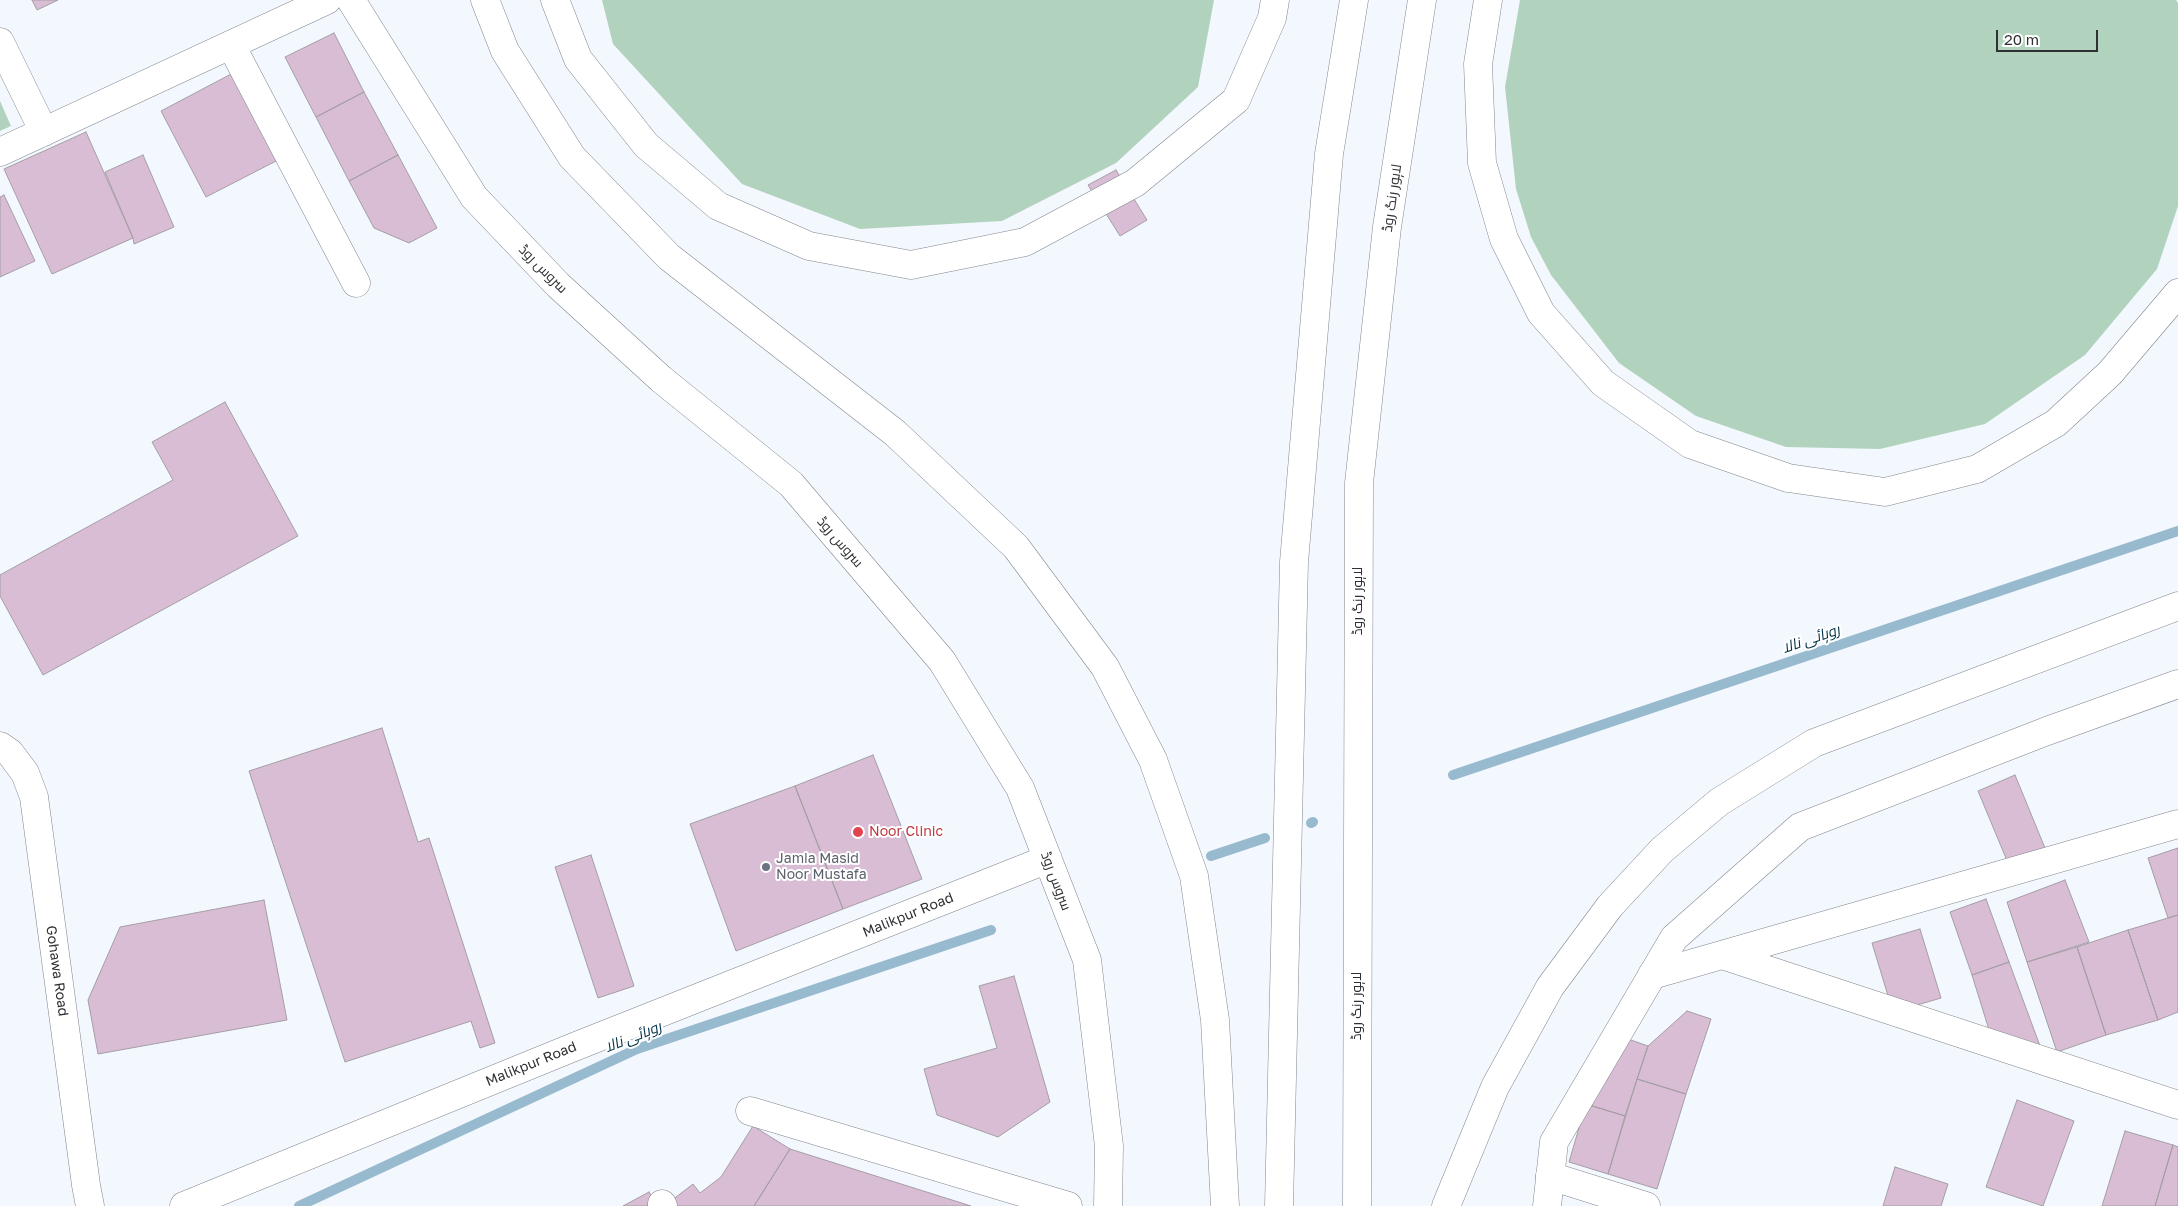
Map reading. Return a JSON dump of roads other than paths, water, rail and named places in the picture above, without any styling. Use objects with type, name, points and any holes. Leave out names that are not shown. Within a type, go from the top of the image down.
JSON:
[{"type":"main road","points":[[0,152],[327,0]]},
{"type":"main road","name":"سروس روڈ","points":[[351,0],[474,197],[558,285],[660,379],[791,484],[942,662],[1020,788],[1086,960],[1109,1146],[1108,1206]]},
{"type":"main road","points":[[485,0],[504,50],[572,157],[669,256],[895,433],[1016,547],[1105,667],[1152,760],[1194,876],[1215,1020],[1226,1206]]},
{"type":"main road","points":[[555,0],[578,58],[646,145],[718,206],[809,246],[911,265],[1025,242],[1135,182],[1236,100],[1272,18],[1275,0]]},
{"type":"main road","points":[[1279,1206],[1294,562],[1329,154],[1354,0]]},
{"type":"main road","name":"لاہور رنگ روڈ","points":[[1356,1206],[1359,483],[1387,227],[1422,0]]},
{"type":"main road","points":[[1488,0],[1478,64],[1482,163],[1504,239],[1541,313],[1602,383],[1690,444],[1788,478],[1885,492],[1977,469],[2056,423],[2110,373],[2178,293]]},
{"type":"main road","points":[[0,42],[44,132]]},
{"type":"main road","points":[[231,45],[356,283]]},
{"type":"main road","points":[[1446,1206],[1495,1086],[1550,987],[1610,906],[1662,850],[1719,802],[1814,743],[2178,606]]},
{"type":"main road","points":[[1547,1206],[1554,1142],[1674,938],[1800,827],[2047,731],[2178,684]]},
{"type":"main road","name":"Gohawa Road","points":[[0,746],[10,753],[25,773],[34,797],[84,1176],[90,1206]]},
{"type":"main road","points":[[1652,975],[2178,824]]},
{"type":"main road","name":"Malikpur Road","points":[[184,1206],[574,1047],[1048,860]]},
{"type":"main road","points":[[1722,955],[2178,1105]]},
{"type":"main road","points":[[750,1111],[1068,1206]]},
{"type":"main road","points":[[1550,1176],[1646,1206]]},
{"type":"waterway","name":"روہائی نالا","points":[[1453,775],[2178,531]]},
{"type":"waterway","name":"روہائی نالا","points":[[1211,856],[1265,838]]},
{"type":"waterway","name":"روہائی نالا","points":[[299,1206],[637,1049],[991,930]]},
{"type":"place","name":"Noor Clinic","points":[[858,832]]},
{"type":"place","name":"Jamia Masid Noor Mustafa","points":[[766,867]]}]
